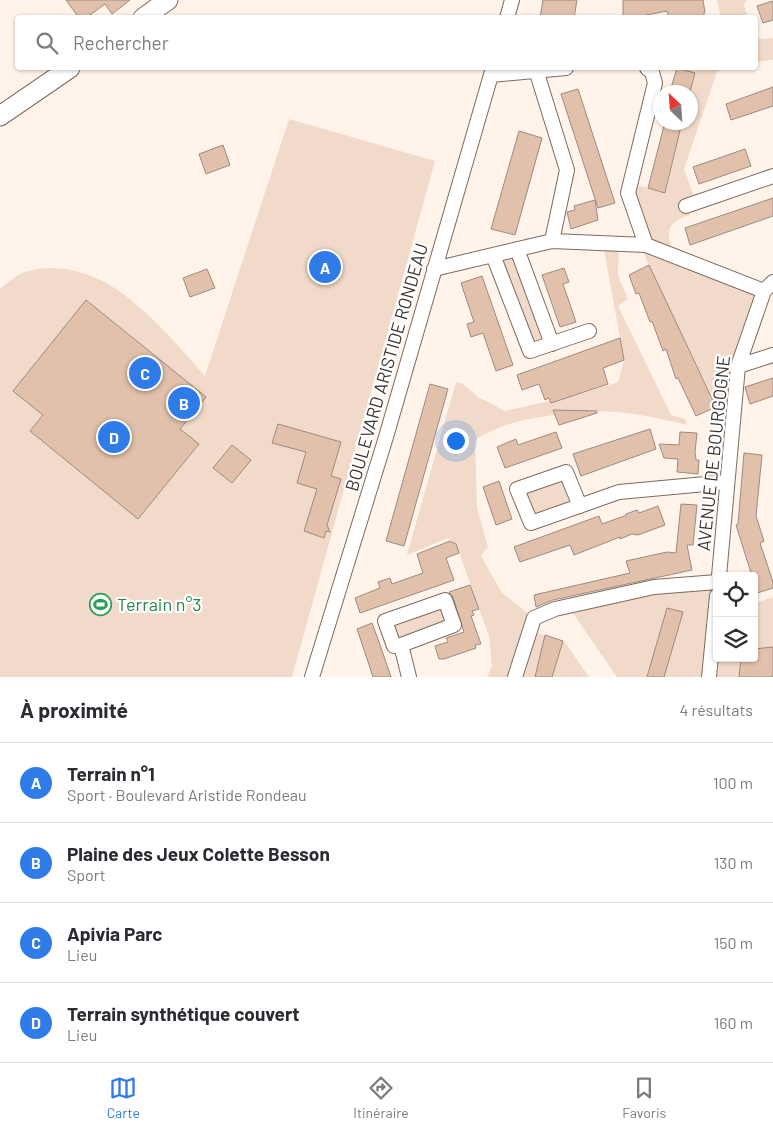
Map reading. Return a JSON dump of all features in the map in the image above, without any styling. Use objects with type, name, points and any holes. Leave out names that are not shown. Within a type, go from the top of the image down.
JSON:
[{"type":"main road","points":[[147,15],[168,0]]},
{"type":"main road","points":[[0,116],[67,70]]},
{"type":"street","points":[[509,15],[512,0]]},
{"type":"street","points":[[492,71],[536,70],[568,170],[552,241]]},
{"type":"street","points":[[646,245],[628,193],[655,83],[652,72],[650,70]]},
{"type":"street","name":"BOULEVARD ARISTIDE RONDEAU","points":[[312,677],[386,437],[492,71]]},
{"type":"street","points":[[686,206],[773,176]]},
{"type":"street","points":[[434,269],[552,241],[646,245],[768,287]]},
{"type":"street","points":[[517,249],[552,344]]},
{"type":"street","points":[[493,255],[530,351],[588,331]]},
{"type":"street","name":"AVENUE DE BOURGOGNE","points":[[719,572],[738,366],[768,287]]},
{"type":"street","points":[[738,366],[773,355]]},
{"type":"street","points":[[580,506],[566,472],[517,489],[531,523],[580,506],[619,492],[727,482]]},
{"type":"street","points":[[515,677],[534,618],[555,609],[654,587],[713,582]]},
{"type":"street","points":[[445,600],[454,625],[401,645],[394,646],[385,621],[445,600]]},
{"type":"street","points":[[709,677],[715,617]]},
{"type":"street","points":[[401,645],[409,677]]},
{"type":"shaded area","points":[[717,0],[746,0],[744,5],[747,15],[721,15]]},
{"type":"shaded area","points":[[773,38],[773,60],[758,62],[758,39]]},
{"type":"shaded area","points":[[683,70],[720,70],[717,72],[698,128],[698,85],[692,85],[696,73]]},
{"type":"shaded area","points":[[289,119],[435,161],[292,677],[0,677],[0,289],[22,273],[39,269],[54,268],[68,270],[96,278],[121,292],[142,309],[205,376]]},
{"type":"shaded area","points":[[680,130],[697,130],[684,169],[695,199],[685,202],[690,215],[675,222],[669,230],[674,256],[764,291],[735,397],[717,406],[649,267],[641,245],[630,183],[666,193]]},
{"type":"shaded area","points":[[603,244],[619,245],[618,276],[628,299],[618,306],[671,415],[685,419],[687,425],[636,414],[580,411],[518,421],[492,430],[475,440],[477,508],[488,547],[481,556],[502,593],[534,618],[531,631],[564,641],[589,677],[487,677],[492,666],[489,636],[456,544],[448,538],[407,555],[456,382],[463,384],[478,397],[505,411],[577,395],[618,382],[624,360]]},
{"type":"shaded area","points":[[517,249],[552,344],[530,351],[493,255]]},
{"type":"shaded area","points":[[566,472],[580,506],[531,523],[517,489]]},
{"type":"shaded area","points":[[713,583],[713,662],[758,662],[758,603],[773,597],[773,677],[617,677],[568,606]]},
{"type":"shaded area","points":[[445,600],[454,625],[394,646],[385,621]]},
{"type":"building","points":[[66,0],[130,0],[112,14],[105,4],[90,15],[77,15]]},
{"type":"building","points":[[543,0],[577,0],[574,15],[540,15]]},
{"type":"building","points":[[623,0],[703,0],[705,12],[704,15],[668,15],[667,11],[646,15],[623,15]]},
{"type":"building","points":[[773,1],[773,20],[763,23],[757,6]]},
{"type":"building","points":[[676,70],[695,73],[692,85],[672,85]]},
{"type":"building","points":[[773,87],[773,106],[731,120],[726,104]]},
{"type":"building","points":[[578,89],[615,203],[598,208],[561,94]]},
{"type":"building","points":[[663,130],[680,130],[665,193],[648,188]]},
{"type":"building","points":[[519,131],[542,138],[515,235],[491,229]]},
{"type":"building","points":[[223,145],[230,165],[206,174],[199,154]]},
{"type":"building","points":[[745,149],[751,166],[699,184],[693,167]]},
{"type":"building","points":[[773,198],[773,216],[690,245],[685,228]]},
{"type":"building","points":[[595,200],[598,220],[571,229],[567,212],[575,210],[574,206]]},
{"type":"building","points":[[649,265],[716,407],[696,416],[678,378],[676,379],[666,349],[663,351],[652,321],[650,322],[639,293],[636,294],[629,275]]},
{"type":"building","points":[[564,268],[569,282],[563,284],[576,322],[560,327],[542,275]]},
{"type":"building","points":[[207,269],[215,288],[190,297],[183,278]]},
{"type":"building","points":[[482,276],[513,365],[496,371],[483,333],[471,337],[467,324],[474,322],[461,283]]},
{"type":"building","points":[[86,300],[206,397],[180,429],[199,444],[138,519],[30,431],[43,415],[13,391]]},
{"type":"building","points":[[620,338],[624,360],[603,368],[608,384],[551,403],[549,398],[545,400],[539,384],[522,390],[517,375]]},
{"type":"building","points":[[773,378],[773,396],[750,404],[745,387]]},
{"type":"building","points":[[430,384],[448,389],[404,546],[386,541]]},
{"type":"building","points":[[553,410],[597,411],[597,413],[559,425]]},
{"type":"building","points":[[278,424],[341,442],[331,476],[341,479],[327,525],[330,532],[326,531],[324,538],[304,531],[317,489],[297,483],[306,452],[272,443]]},
{"type":"building","points":[[650,429],[656,449],[581,476],[573,454]]},
{"type":"building","points":[[556,432],[562,448],[505,468],[497,447],[516,439],[518,445]]},
{"type":"building","points":[[680,432],[697,433],[695,452],[696,460],[699,460],[698,474],[677,472],[678,459],[664,458],[659,444],[679,445]]},
{"type":"building","points":[[232,445],[251,460],[232,483],[213,468]]},
{"type":"building","points":[[744,453],[762,455],[756,516],[764,541],[760,543],[773,582],[773,588],[758,593],[758,572],[751,572],[736,525],[738,524]]},
{"type":"building","points":[[499,481],[512,519],[496,525],[483,487]]},
{"type":"building","points":[[681,504],[697,505],[693,545],[687,545],[692,570],[553,600],[536,607],[534,595],[630,573],[626,561],[667,552],[676,553]]},
{"type":"building","points":[[658,506],[665,525],[638,535],[632,534],[620,539],[620,537],[574,555],[570,545],[520,562],[514,547],[599,516],[602,524],[637,510],[639,513]]},
{"type":"building","points":[[450,541],[456,544],[459,553],[446,558],[454,580],[360,613],[355,598],[380,588],[378,582],[390,578],[392,584],[423,573],[417,554]]},
{"type":"building","points":[[470,585],[479,609],[472,611],[474,615],[471,616],[481,644],[475,645],[476,648],[439,659],[435,646],[448,642],[446,638],[464,632],[453,597],[449,592]]},
{"type":"building","points":[[667,608],[683,612],[664,677],[647,677]]},
{"type":"building","points":[[372,623],[391,677],[373,677],[357,629]]},
{"type":"building","points":[[545,635],[563,641],[552,677],[535,677]]},
{"type":"building","points":[[773,647],[773,677],[739,677],[741,662],[758,662],[758,649]]},
{"type":"place","name":"Terrain n°1","points":[[325,267]]},
{"type":"place","name":"Apivia Parc","points":[[145,373]]},
{"type":"place","name":"Plaine des Jeux Colette Besson","points":[[184,403]]},
{"type":"place","name":"Terrain synthétique couvert","points":[[114,437]]},
{"type":"place","name":"Terrain n°3","points":[[101,604]]}]
